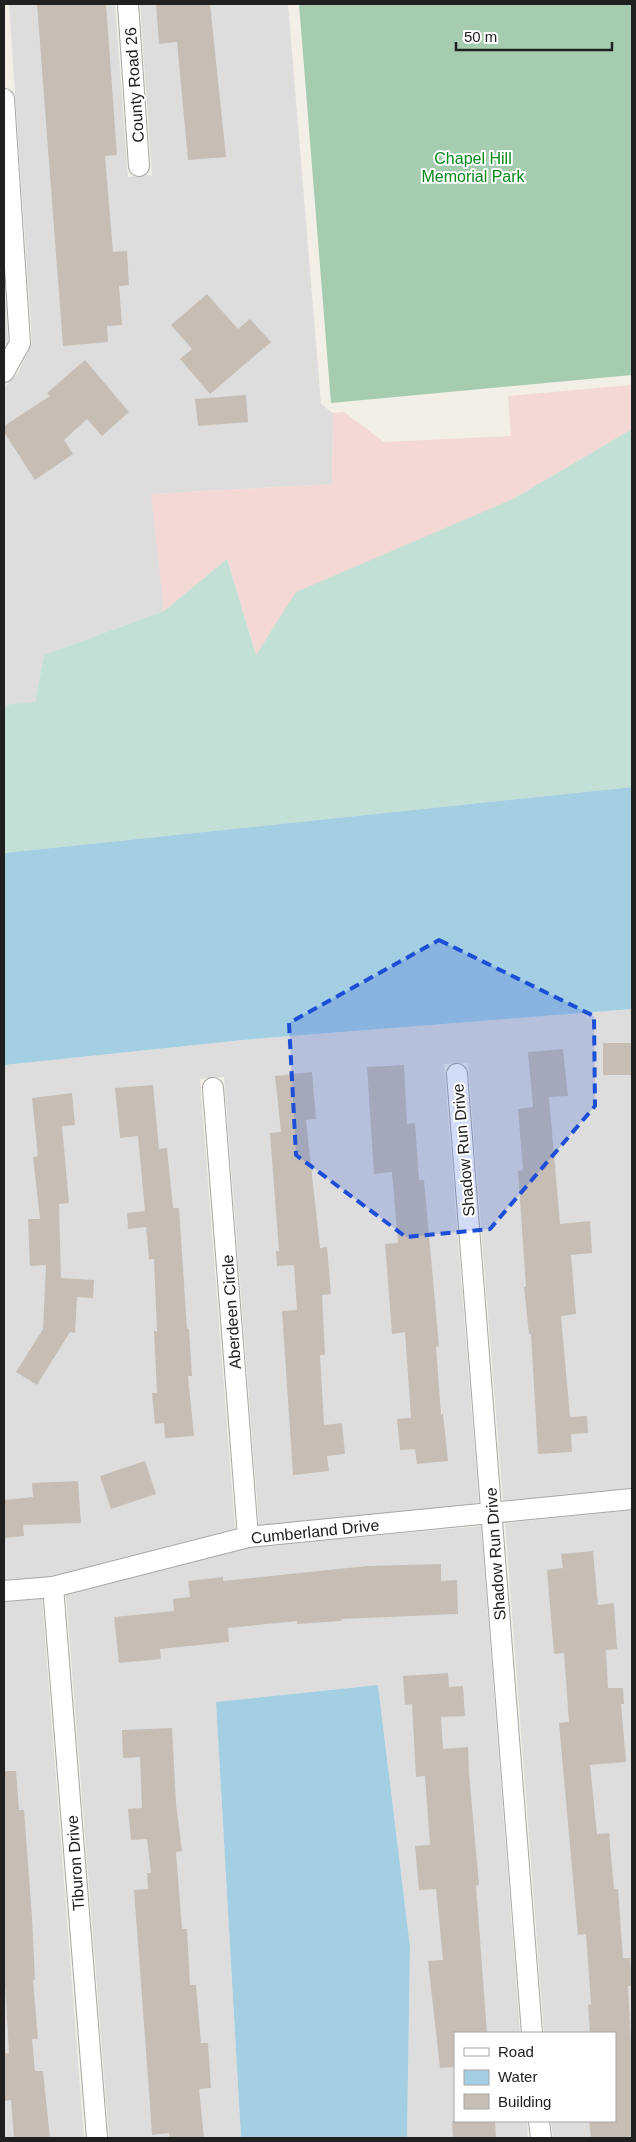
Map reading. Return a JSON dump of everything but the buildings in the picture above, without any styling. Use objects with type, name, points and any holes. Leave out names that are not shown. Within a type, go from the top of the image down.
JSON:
[{"type":"street","name":"County Road 26","points":[[128,4],[139,166]]},
{"type":"street","points":[[4,99],[20,343],[4,372]]},
{"type":"street","name":"Shadow Run Drive","points":[[457,1074],[532,2032]]},
{"type":"street","name":"Aberdeen Circle","points":[[213,1088],[248,1537]]},
{"type":"street","name":"Cumberland Drive","points":[[4,1591],[53,1587],[248,1537],[632,1499]]},
{"type":"street","name":"Tiburon Drive","points":[[53,1587],[97,2138]]},
{"type":"street","points":[[539,2122],[541,2138]]},
{"type":"highlighted area","points":[[439,940],[594,1016],[595,1106],[490,1229],[406,1237],[296,1155],[289,1023]]},
{"type":"shaded area","points":[[9,4],[115,4],[128,177],[152,175],[140,4],[288,4],[321,404],[333,413],[332,484],[152,494],[164,611],[44,655],[35,703],[4,705],[4,387],[18,373],[32,342]]},
{"type":"shaded area","points":[[4,277],[8,341],[4,350]]},
{"type":"shaded area","points":[[632,385],[632,429],[256,655],[227,559],[164,611],[151,494],[332,484],[333,413],[344,412],[384,442],[511,436],[508,396]]},
{"type":"shaded area","points":[[632,429],[632,787],[4,853],[4,705],[35,702],[44,655],[164,611],[227,559],[256,655],[296,592],[513,499]]},
{"type":"shaded area","points":[[632,1009],[632,1489],[503,1502],[468,1063],[444,1064],[479,1504],[259,1525],[224,1077],[200,1079],[235,1529],[51,1577],[4,1580],[4,1065],[243,1040]]},
{"type":"shaded area","points":[[632,1510],[632,2138],[553,2138],[551,2122],[616,2122],[616,2032],[544,2032],[505,1523]]},
{"type":"shaded area","points":[[481,1526],[520,2032],[454,2032],[454,2122],[527,2122],[528,2138],[407,2138],[410,1947],[378,1685],[216,1702],[241,2138],[109,2138],[66,1595],[250,1547]]},
{"type":"shaded area","points":[[42,1599],[84,2138],[4,2138],[4,1602]]},
{"type":"green space","name":"Chapel Hill Memorial Park","points":[[299,4],[632,4],[632,375],[331,403]]},
{"type":"water","points":[[632,787],[632,1009],[243,1040],[4,1065],[4,853]]},
{"type":"water","points":[[378,1685],[410,1947],[407,2138],[241,2138],[216,1702]]}]
